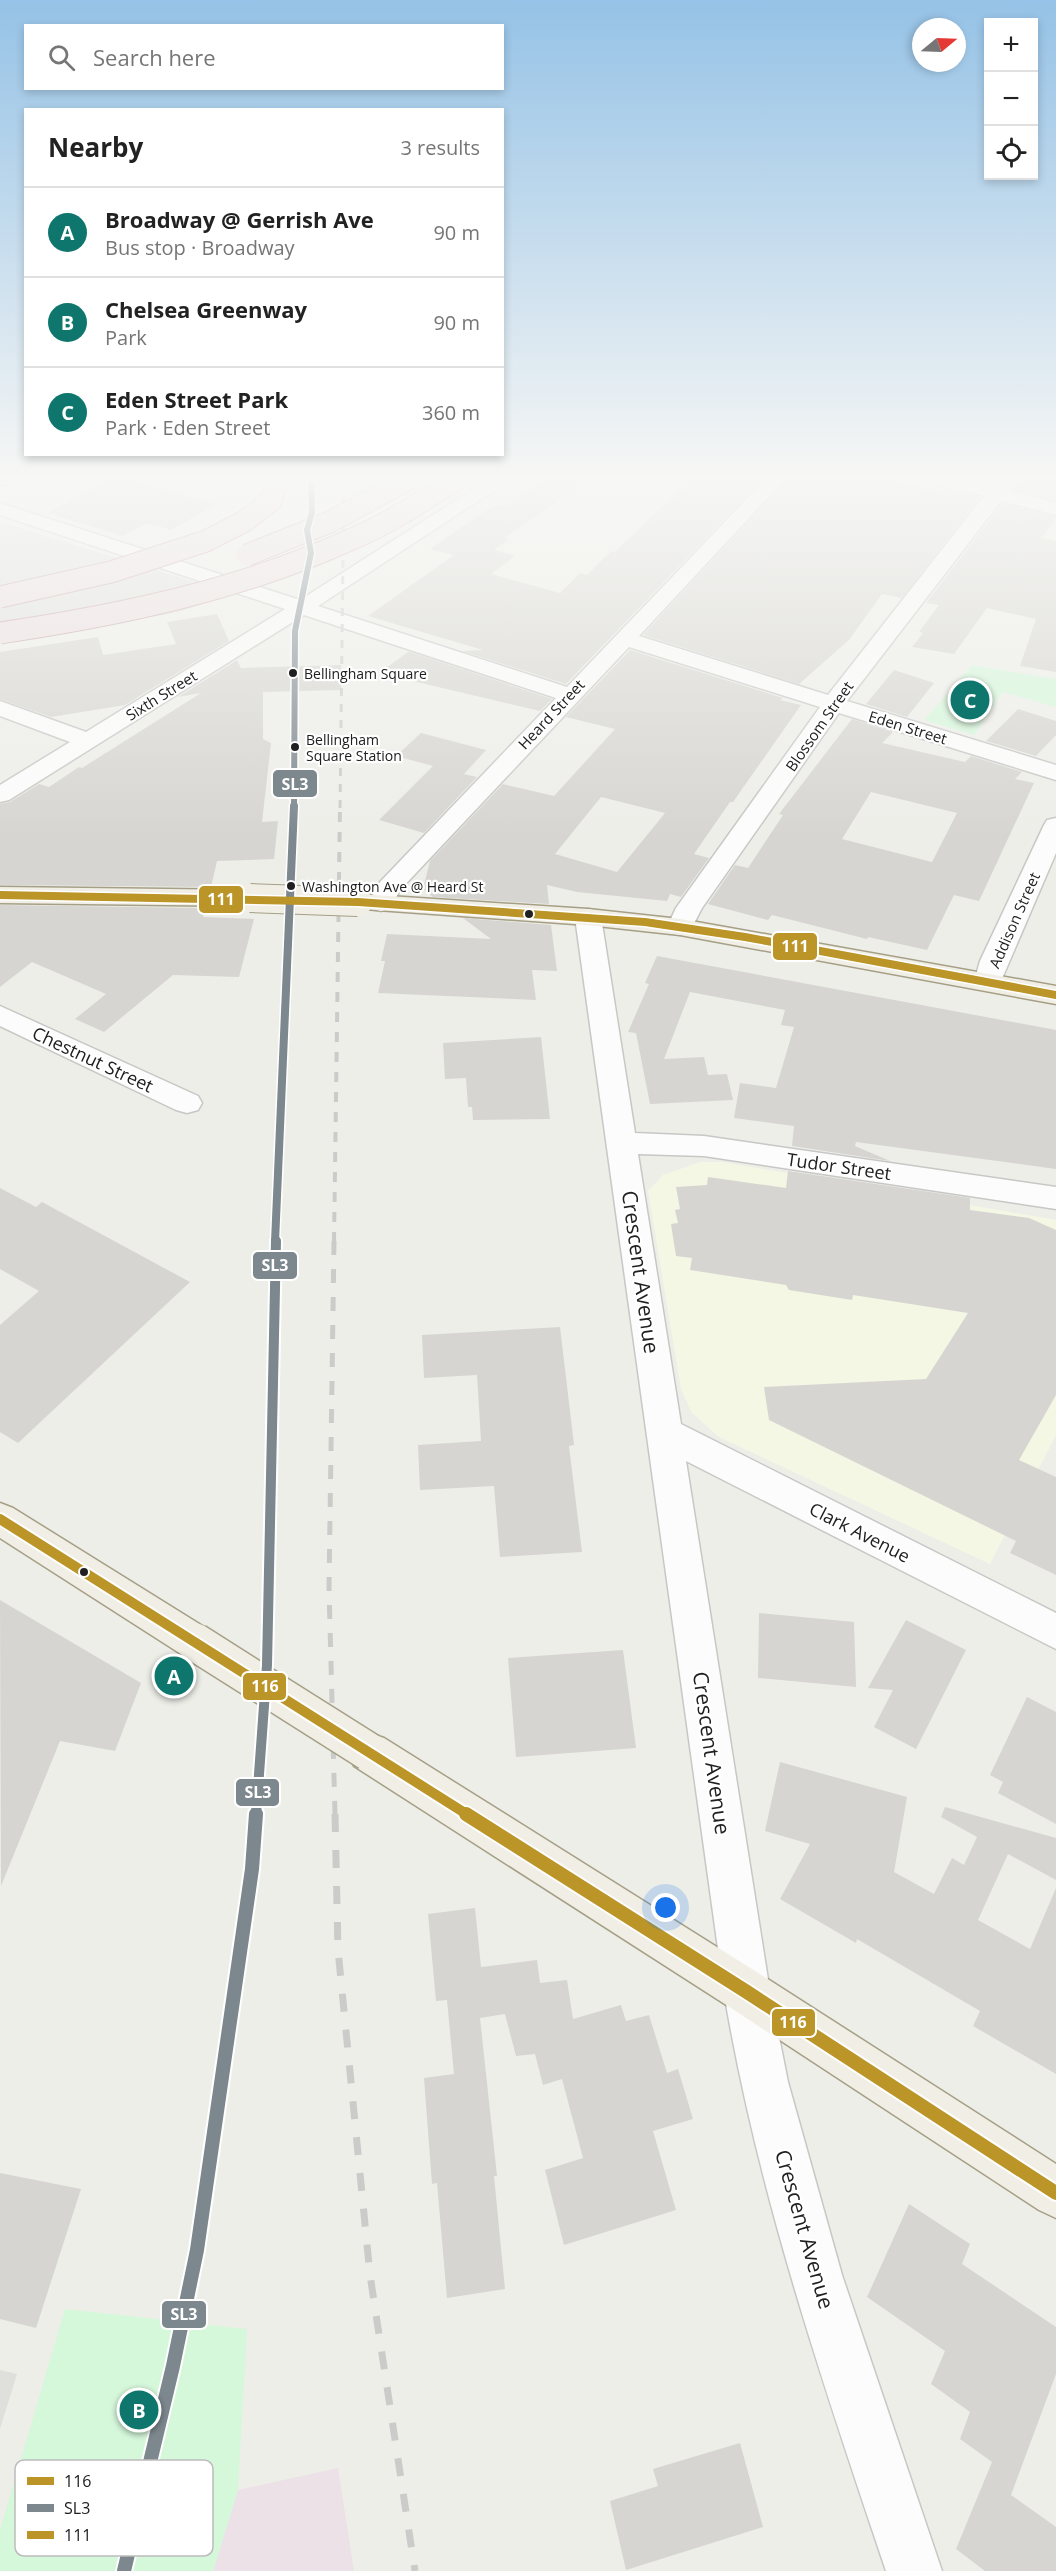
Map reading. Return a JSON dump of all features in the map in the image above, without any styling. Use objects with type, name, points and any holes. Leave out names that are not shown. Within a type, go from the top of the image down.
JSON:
[{"type":"highway","points":[[0,610],[73,598]]},
{"type":"highway","points":[[0,633],[122,612],[178,598]]},
{"type":"main road","points":[[0,895],[370,902],[588,917],[680,927],[1056,995]]},
{"type":"main road","points":[[3,1526],[195,1642],[369,1752],[747,1992],[1056,2193]]},
{"type":"street","points":[[267,598],[570,695]]},
{"type":"street","name":"Sixth Street","points":[[0,795],[317,598]]},
{"type":"street","name":"Heard Street","points":[[370,902],[390,887],[662,598]]},
{"type":"street","name":"Blossom Street","points":[[680,927],[689,908],[833,704],[915,598]]},
{"type":"street","name":"Eden Street","points":[[623,638],[1056,773]]},
{"type":"street","points":[[0,708],[87,740]]},
{"type":"street","name":"Addison Street","points":[[987,982],[994,961],[1056,825]]},
{"type":"street","name":"Crescent Avenue","points":[[588,917],[747,1992],[766,2093],[818,2278],[876,2463],[914,2571]]},
{"type":"street","name":"Chestnut Street","points":[[0,1015],[187,1103]]},
{"type":"street","name":"Tudor Street","points":[[622,1144],[664,1143],[704,1146],[1056,1198]]},
{"type":"street","name":"Clark Avenue","points":[[665,1433],[1056,1632]]},
{"type":"shaded area","points":[[0,598],[221,598],[179,612],[101,626],[0,639]]},
{"type":"shaded area","points":[[700,1162],[723,1162],[1056,1220],[1056,1435],[990,1564],[719,1437],[692,1413],[681,1389],[648,1191],[663,1175]]},
{"type":"shaded area","points":[[0,2370],[17,2374],[0,2429]]},
{"type":"shaded area","points":[[338,2468],[354,2571],[213,2571],[238,2490]]},
{"type":"green space","points":[[972,665],[1056,679],[1056,707],[1003,692],[974,735],[924,720]]},
{"type":"green space","points":[[65,2309],[247,2329],[238,2490],[213,2571],[0,2571],[0,2530],[15,2479],[15,2556],[213,2556],[213,2460],[21,2460]]},
{"type":"building","points":[[393,598],[649,598],[566,684],[462,651],[483,650],[368,616]]},
{"type":"building","points":[[677,598],[879,598],[849,640],[799,684],[643,635]]},
{"type":"building","points":[[930,598],[1056,598],[1056,672],[1020,666],[1036,619],[987,608],[954,654],[912,647],[923,633],[919,632],[939,605],[926,603]]},
{"type":"building","points":[[217,614],[229,641],[125,705],[51,717],[0,699],[0,652],[98,637],[103,655],[176,644],[167,622]]},
{"type":"building","points":[[630,650],[801,705],[694,854],[709,858],[681,897],[670,894],[667,901],[577,892],[547,885],[549,904],[433,897],[423,889],[430,861],[503,784],[554,796],[615,729],[566,717]],"holes":[[[601,797],[665,813],[617,872],[555,854]]]},
{"type":"building","points":[[408,652],[552,699],[540,711],[379,673]]},
{"type":"building","points":[[237,660],[241,668],[341,665],[341,690],[263,692],[263,739],[271,743],[262,822],[278,821],[274,859],[217,861],[211,887],[0,885],[0,804],[10,802],[39,784],[49,787],[79,767],[82,768],[201,693],[178,697]]},
{"type":"building","points":[[894,670],[934,683],[907,717],[866,704]]},
{"type":"building","points":[[1018,709],[1056,721],[1056,735],[1036,756],[986,741]]},
{"type":"building","points":[[852,719],[893,732],[882,743],[965,762],[971,756],[1022,772],[1015,779],[1034,783],[979,901],[954,895],[927,950],[868,937],[867,939],[772,915],[768,920],[708,904],[735,865],[748,868],[783,815],[779,814]],"holes":[[[871,792],[957,813],[932,862],[842,839]]]},
{"type":"building","points":[[421,733],[486,750],[464,774],[477,777],[424,833],[379,820],[433,766],[396,756]]},
{"type":"building","points":[[0,905],[205,908],[203,917],[254,919],[239,977],[173,975],[104,1032],[75,1019],[106,994],[32,962],[0,987]]},
{"type":"building","points":[[463,918],[551,925],[557,971],[532,970],[536,1000],[378,993],[385,961],[381,961],[387,934],[491,939]]},
{"type":"building","points":[[657,956],[1056,1030],[1056,1169],[856,1142],[855,1146],[890,1161],[792,1146],[794,1126],[734,1118],[740,1083],[776,1088],[794,1027],[781,1025],[785,1010],[690,992],[664,1059],[704,1057],[708,1075],[727,1074],[733,1100],[650,1104],[636,1033],[628,1032],[649,984],[645,983]]},
{"type":"building","points":[[541,1037],[550,1119],[473,1120],[472,1107],[468,1107],[466,1078],[445,1079],[443,1043]]},
{"type":"building","points":[[788,1171],[970,1198],[970,1210],[1029,1218],[1056,1230],[1056,1395],[1019,1460],[1056,1477],[1056,1575],[1010,1553],[1016,1541],[769,1420],[764,1387],[926,1379],[968,1313],[853,1295],[852,1300],[789,1290],[786,1285],[690,1270],[692,1258],[676,1256],[671,1224],[678,1223],[675,1210],[680,1209],[676,1187],[707,1185],[708,1177],[786,1188]]},
{"type":"building","points":[[0,1188],[36,1207],[42,1202],[190,1282],[18,1443],[0,1432],[0,1325],[39,1291],[0,1269]]},
{"type":"building","points":[[560,1327],[574,1445],[569,1446],[582,1552],[500,1557],[494,1486],[420,1490],[418,1445],[481,1441],[477,1375],[424,1378],[422,1335]]},
{"type":"building","points":[[0,1600],[141,1683],[115,1751],[60,1741],[1,1886]]},
{"type":"building","points":[[759,1613],[854,1622],[856,1687],[758,1678]]},
{"type":"building","points":[[906,1620],[966,1650],[916,1749],[874,1727],[893,1690],[868,1688]]},
{"type":"building","points":[[623,1650],[636,1748],[516,1757],[508,1658]]},
{"type":"building","points":[[1027,1697],[1056,1712],[1056,1824],[998,1793],[1003,1782],[990,1775]]},
{"type":"building","points":[[780,1762],[907,1797],[894,1872],[934,1894],[952,1858],[964,1865],[977,1837],[941,1817],[945,1807],[1056,1838],[1056,1880],[1008,1854],[978,1920],[1030,1949],[1056,1888],[1056,2074],[973,2026],[980,2011],[857,1939],[856,1943],[780,1899],[810,1844],[765,1831]]},
{"type":"building","points":[[475,1908],[481,1967],[537,1960],[540,1983],[567,1980],[573,2019],[621,2005],[626,2021],[649,2015],[667,2073],[678,2069],[693,2119],[653,2131],[676,2210],[564,2245],[545,2170],[583,2158],[562,2079],[543,2085],[535,2054],[516,2056],[505,2014],[480,2018],[497,2176],[494,2176],[505,2289],[447,2298],[437,2183],[432,2184],[424,2078],[454,2074],[447,2000],[436,2001],[428,1914]]},
{"type":"building","points":[[0,2173],[81,2189],[36,2328],[0,2319]]},
{"type":"building","points":[[909,2204],[970,2244],[962,2264],[1056,2327],[1056,2374],[1011,2495],[1056,2527],[1056,2571],[985,2571],[956,2549],[992,2462],[960,2439],[970,2412],[931,2384],[945,2351],[867,2297]]},
{"type":"building","points":[[740,2443],[763,2527],[626,2570],[610,2501],[658,2486],[653,2469]]},
{"type":"railway","points":[[340,808],[343,598]]},
{"type":"railway","points":[[334,1242],[340,806]]},
{"type":"railway","points":[[334,1241],[329,1588],[335,1815]]},
{"type":"railway","points":[[335,1814],[338,1950],[370,2275],[415,2571]]},
{"type":"transit line","name":"SL3","points":[[151,2460],[197,2250],[252,1869],[267,1665],[275,1253],[296,765],[293,675],[295,631],[302,598]]},
{"type":"transit line","name":"111","points":[[0,895],[358,902],[645,922],[745,937],[1056,995]]},
{"type":"transit line","name":"116","points":[[0,1519],[747,1992],[1056,2193]]},
{"type":"transit line","name":"SL3","points":[[124,2571],[128,2556]]},
{"type":"place","name":"Bellingham Square","points":[[293,673]]},
{"type":"place","name":"Eden Street Park","points":[[970,700]]},
{"type":"place","name":"Bellingham Square Station","points":[[295,747]]},
{"type":"place","name":"Washington Ave @ Heard St","points":[[291,886]]},
{"type":"place","name":"Broadway @ Gerrish Ave","points":[[174,1676]]},
{"type":"place","name":"Chelsea Greenway","points":[[139,2410]]}]
